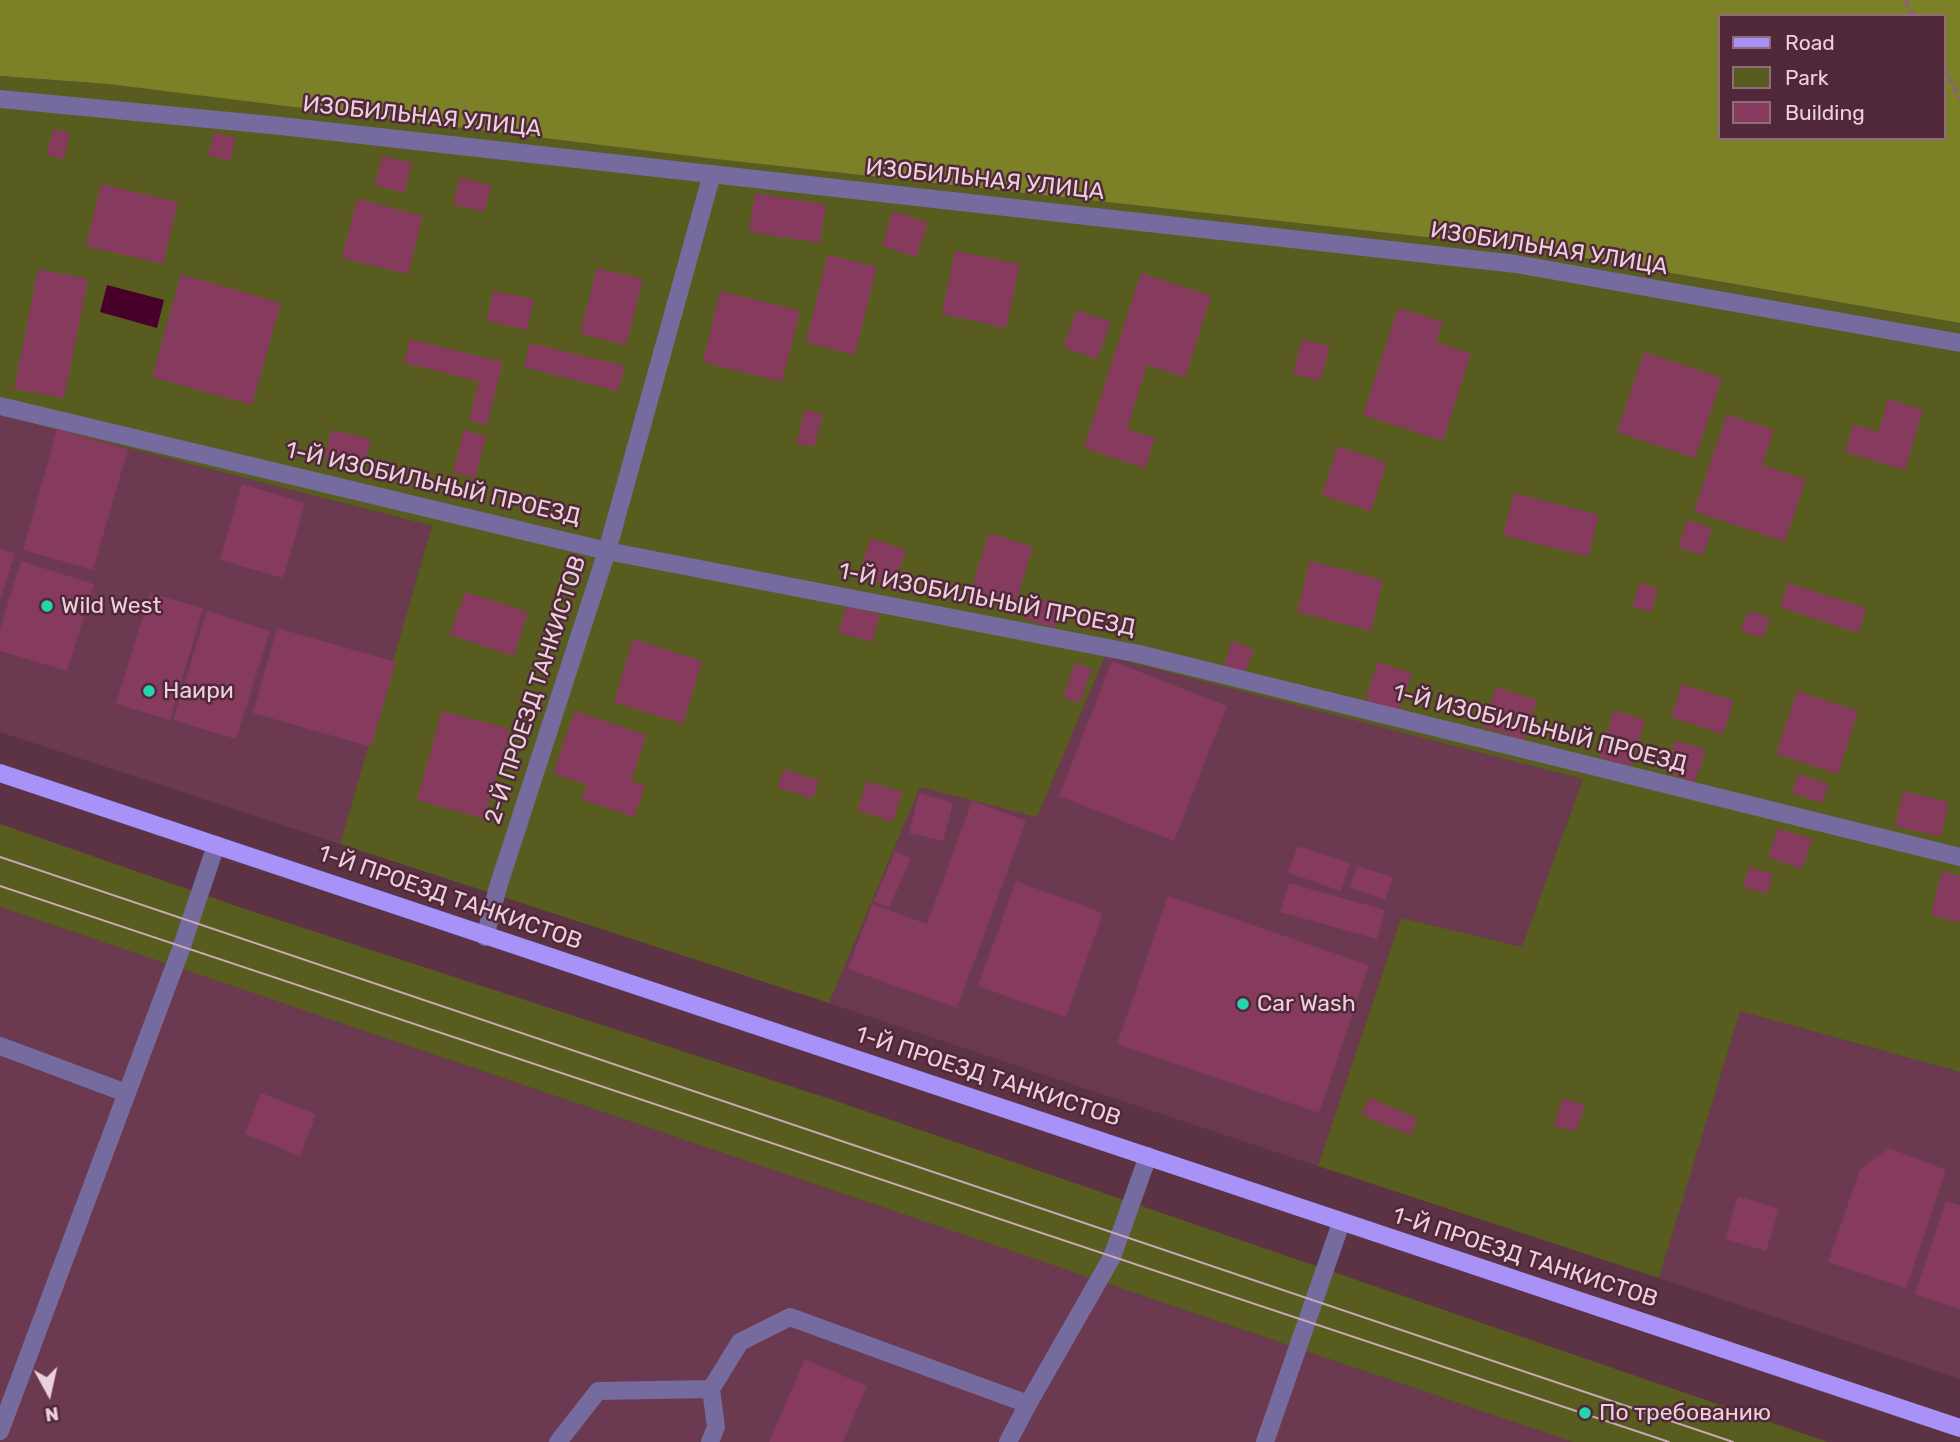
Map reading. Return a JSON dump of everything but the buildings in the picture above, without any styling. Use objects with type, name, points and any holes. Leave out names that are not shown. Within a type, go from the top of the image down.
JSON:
[{"type":"main road","name":"1-Й ПРОЕЗД ТАНКИСТОВ","points":[[0,773],[485,937],[1149,1156],[1341,1223],[1960,1427]]},
{"type":"street","name":"ИЗОБИЛЬНАЯ УЛИЦА","points":[[0,99],[712,174],[1517,264],[1960,344]]},
{"type":"street","name":"2-Й ПРОЕЗД ТАНКИСТОВ","points":[[485,937],[498,887],[607,551],[712,174]]},
{"type":"street","name":"1-Й ИЗОБИЛЬНЫЙ ПРОЕЗД","points":[[0,406],[607,551],[1139,654],[1960,857]]},
{"type":"street","points":[[0,1431],[181,948],[216,845]]},
{"type":"street","points":[[0,1046],[126,1093]]},
{"type":"street","points":[[1008,1442],[1112,1257],[1149,1156]]},
{"type":"street","points":[[1265,1442],[1341,1223]]},
{"type":"street","points":[[710,1442],[716,1427],[711,1389],[740,1342],[790,1317],[1028,1404]]},
{"type":"street","points":[[558,1442],[598,1391],[711,1389]]},
{"type":"street","points":[[1020,1442],[1028,1404]]},
{"type":"path","points":[[1946,72],[1960,99]]},
{"type":"shaded area","points":[[0,0],[1960,0],[1960,323],[1526,248],[707,158],[108,84],[0,76]]},
{"type":"shaded area","points":[[107,285],[164,300],[157,328],[100,312]]},
{"type":"shaded area","points":[[0,415],[432,526],[340,844],[0,732]]},
{"type":"shaded area","points":[[1105,656],[1583,778],[1522,948],[1401,918],[1318,1166],[829,1003],[920,787],[1037,816]]},
{"type":"shaded area","points":[[0,907],[1573,1442],[0,1442]]},
{"type":"shaded area","points":[[1740,1011],[1960,1072],[1960,1379],[1659,1278]]},
{"type":"green space","points":[[0,76],[108,84],[1526,248],[1960,323],[1960,1072],[1740,1011],[1659,1278],[1318,1166],[1401,918],[1522,947],[1583,779],[1105,656],[1037,817],[920,787],[829,1003],[340,844],[432,526],[0,415]]},
{"type":"green space","points":[[0,824],[248,910],[833,1100],[1828,1442],[1573,1442],[0,907]]},
{"type":"tram line","points":[[0,857],[1733,1442]]},
{"type":"tram line","points":[[0,886],[1669,1442]]},
{"type":"place","name":"Wild West","points":[[47,606]]},
{"type":"place","name":"Наири","points":[[149,691]]},
{"type":"place","name":"Car Wash","points":[[1243,1004]]},
{"type":"place","name":"По требованию","points":[[1585,1413]]}]
